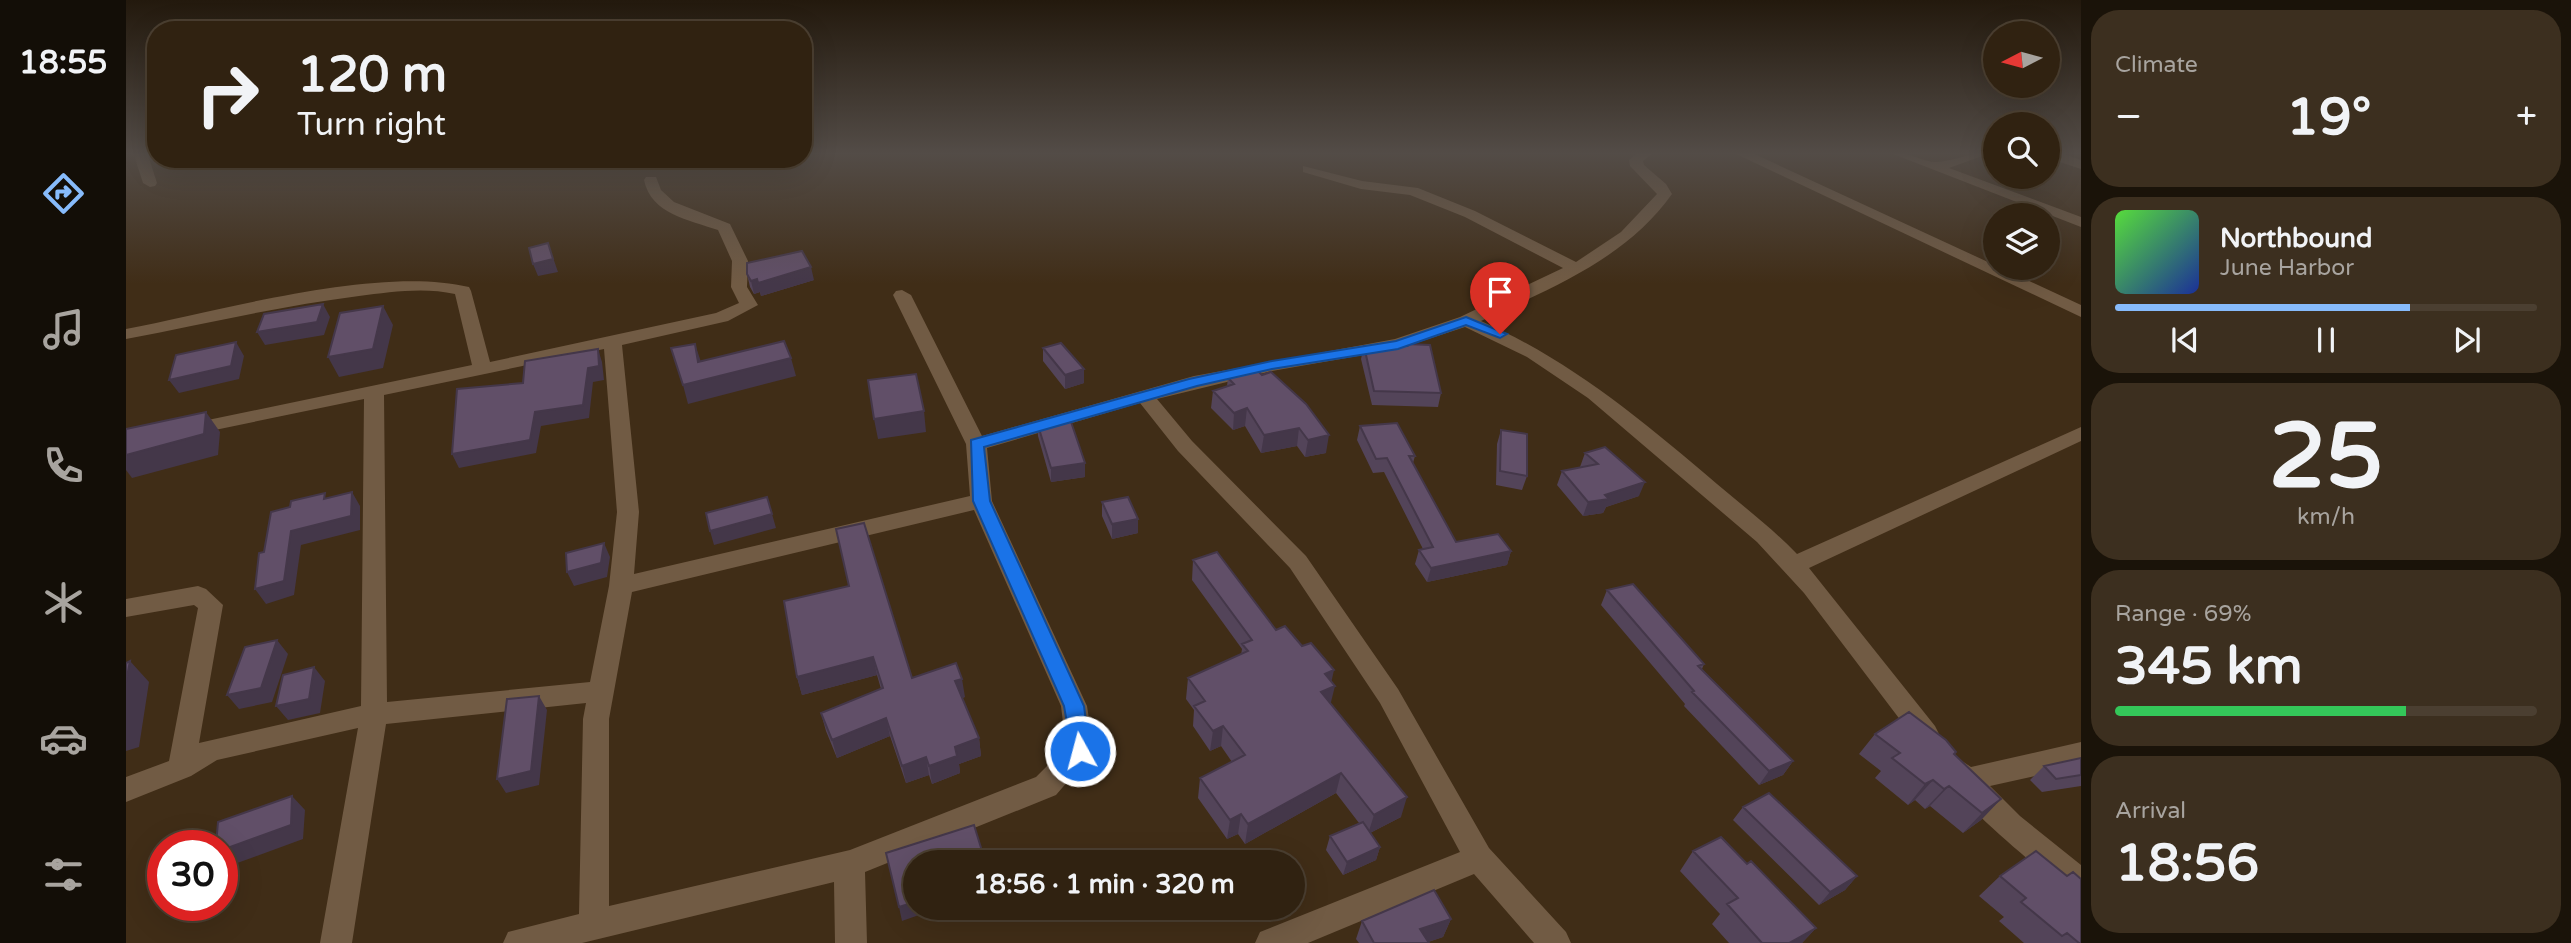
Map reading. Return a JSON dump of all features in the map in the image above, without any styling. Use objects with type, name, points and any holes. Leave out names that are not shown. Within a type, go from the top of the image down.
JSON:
[{"type":"street","points":[[165,435],[613,342],[722,317],[748,305],[739,288],[740,261],[724,227],[676,209],[656,196]]},
{"type":"street","points":[[1425,196],[1470,214],[1577,269]]},
{"type":"street","points":[[976,444],[1250,369],[1398,344],[1466,321],[1577,269],[1642,223],[1663,196]]},
{"type":"street","points":[[1833,196],[2081,312]]},
{"type":"street","points":[[2012,196],[2081,222]]},
{"type":"street","points":[[126,334],[326,295],[408,286],[447,286],[463,292],[482,368]]},
{"type":"street","points":[[519,943],[850,864],[1045,786],[1080,751],[1074,706],[981,501],[976,444],[902,295]]},
{"type":"street","points":[[1466,321],[1548,360],[1631,421],[1794,565],[1858,644],[1913,719],[1965,780],[2010,825],[2081,884]]},
{"type":"street","points":[[594,923],[596,719],[621,586],[628,512],[613,342]]},
{"type":"street","points":[[336,943],[374,714],[374,392]]},
{"type":"street","points":[[1145,397],[1185,446],[1298,562],[1389,696],[1479,858],[1555,943]]},
{"type":"street","points":[[1794,565],[2081,433]]},
{"type":"street","points":[[621,586],[981,501]]},
{"type":"street","points":[[126,607],[198,595],[211,605],[181,768]]},
{"type":"street","points":[[126,790],[181,768],[210,750],[374,714],[601,691]]},
{"type":"street","points":[[1965,780],[2081,754]]},
{"type":"street","points":[[1270,943],[1479,858]]},
{"type":"street","points":[[850,864],[848,910],[851,943]]},
{"type":"building","points":[[548,243],[553,259],[533,264],[529,248]]},
{"type":"building","points":[[802,251],[811,267],[758,283],[757,279],[751,281],[747,274],[747,263]]},
{"type":"building","points":[[323,304],[317,322],[257,332],[264,314]]},
{"type":"building","points":[[383,306],[373,349],[328,357],[340,313]]},
{"type":"building","points":[[784,341],[791,358],[683,385],[671,348],[695,344],[698,362]]},
{"type":"building","points":[[236,342],[231,366],[169,380],[176,355]]},
{"type":"building","points":[[1061,343],[1084,369],[1065,375],[1043,348]]},
{"type":"building","points":[[1406,344],[1430,345],[1441,393],[1374,391],[1364,346],[1407,346]]},
{"type":"building","points":[[598,349],[599,366],[588,368],[583,405],[535,412],[530,440],[452,454],[457,389],[523,383],[525,361]]},
{"type":"building","points":[[1256,369],[1262,375],[1271,372],[1306,404],[1329,435],[1308,440],[1299,428],[1264,435],[1247,408],[1234,413],[1213,391],[1234,384],[1228,378]]},
{"type":"building","points":[[916,374],[924,411],[874,419],[868,380]]},
{"type":"building","points":[[206,412],[204,434],[126,455],[126,429]]},
{"type":"building","points":[[1069,416],[1085,463],[1051,468],[1037,422]]},
{"type":"building","points":[[1397,423],[1415,456],[1409,456],[1456,542],[1498,534],[1511,551],[1431,568],[1419,550],[1433,547],[1387,458],[1376,459],[1360,426]]},
{"type":"building","points":[[1501,430],[1527,434],[1527,476],[1500,471]]},
{"type":"building","points":[[1605,447],[1645,482],[1605,495],[1609,499],[1588,502],[1562,471],[1598,464],[1585,453]]},
{"type":"building","points":[[352,492],[351,516],[291,531],[284,581],[255,589],[259,553],[264,552],[271,512],[290,507],[291,501],[325,493],[324,499]]},
{"type":"building","points":[[767,497],[772,514],[710,531],[706,513]]},
{"type":"building","points":[[1128,497],[1138,519],[1112,524],[1102,502]]},
{"type":"building","points":[[864,523],[912,678],[956,663],[962,679],[955,681],[979,738],[955,747],[957,756],[929,766],[926,757],[902,766],[886,718],[832,740],[821,713],[883,688],[873,657],[797,677],[784,601],[849,586],[836,529]]},
{"type":"building","points":[[604,543],[601,563],[567,572],[566,553]]},
{"type":"building","points":[[1217,552],[1276,630],[1285,626],[1302,646],[1311,643],[1334,670],[1325,674],[1335,686],[1321,692],[1407,797],[1374,815],[1341,773],[1248,824],[1241,814],[1230,820],[1200,778],[1245,755],[1223,726],[1213,731],[1194,706],[1205,701],[1188,678],[1248,651],[1242,644],[1252,640],[1193,560]]},
{"type":"building","points":[[1633,584],[1704,664],[1698,666],[1793,761],[1769,771],[1692,692],[1694,691],[1607,590]]},
{"type":"building","points":[[277,640],[261,688],[227,695],[245,647]]},
{"type":"building","points":[[130,661],[126,682],[126,663]]},
{"type":"building","points":[[314,667],[309,699],[276,706],[283,675]]},
{"type":"building","points":[[539,696],[531,771],[497,779],[507,699]]},
{"type":"building","points":[[1909,712],[1946,740],[1956,752],[1954,754],[2001,799],[1982,813],[1949,786],[1944,789],[1933,780],[1925,784],[1892,758],[1900,753],[1875,734]]},
{"type":"building","points":[[2081,758],[2081,775],[2056,779],[2044,766]]},
{"type":"building","points":[[1769,793],[1857,876],[1830,892],[1743,807]]},
{"type":"building","points":[[292,796],[291,825],[238,844],[238,830],[217,830],[218,822]]},
{"type":"building","points":[[1363,822],[1380,847],[1347,862],[1330,836]]},
{"type":"building","points":[[974,825],[982,850],[903,850],[903,906],[899,907],[886,853]]},
{"type":"building","points":[[1721,837],[1747,864],[1751,861],[1816,928],[1789,943],[1762,943],[1727,904],[1738,898],[1693,851]]},
{"type":"building","points":[[2036,851],[2067,876],[2073,872],[2081,879],[2081,943],[2067,933],[2062,936],[2021,902],[2026,898],[2000,876]]},
{"type":"building","points":[[1434,890],[1451,919],[1420,929],[1429,943],[1374,943],[1362,921]]},
{"type":"route","points":[[1080,751],[1074,706],[981,501],[976,444],[1194,382],[1272,365],[1398,344],[1466,321],[1500,334]]}]
